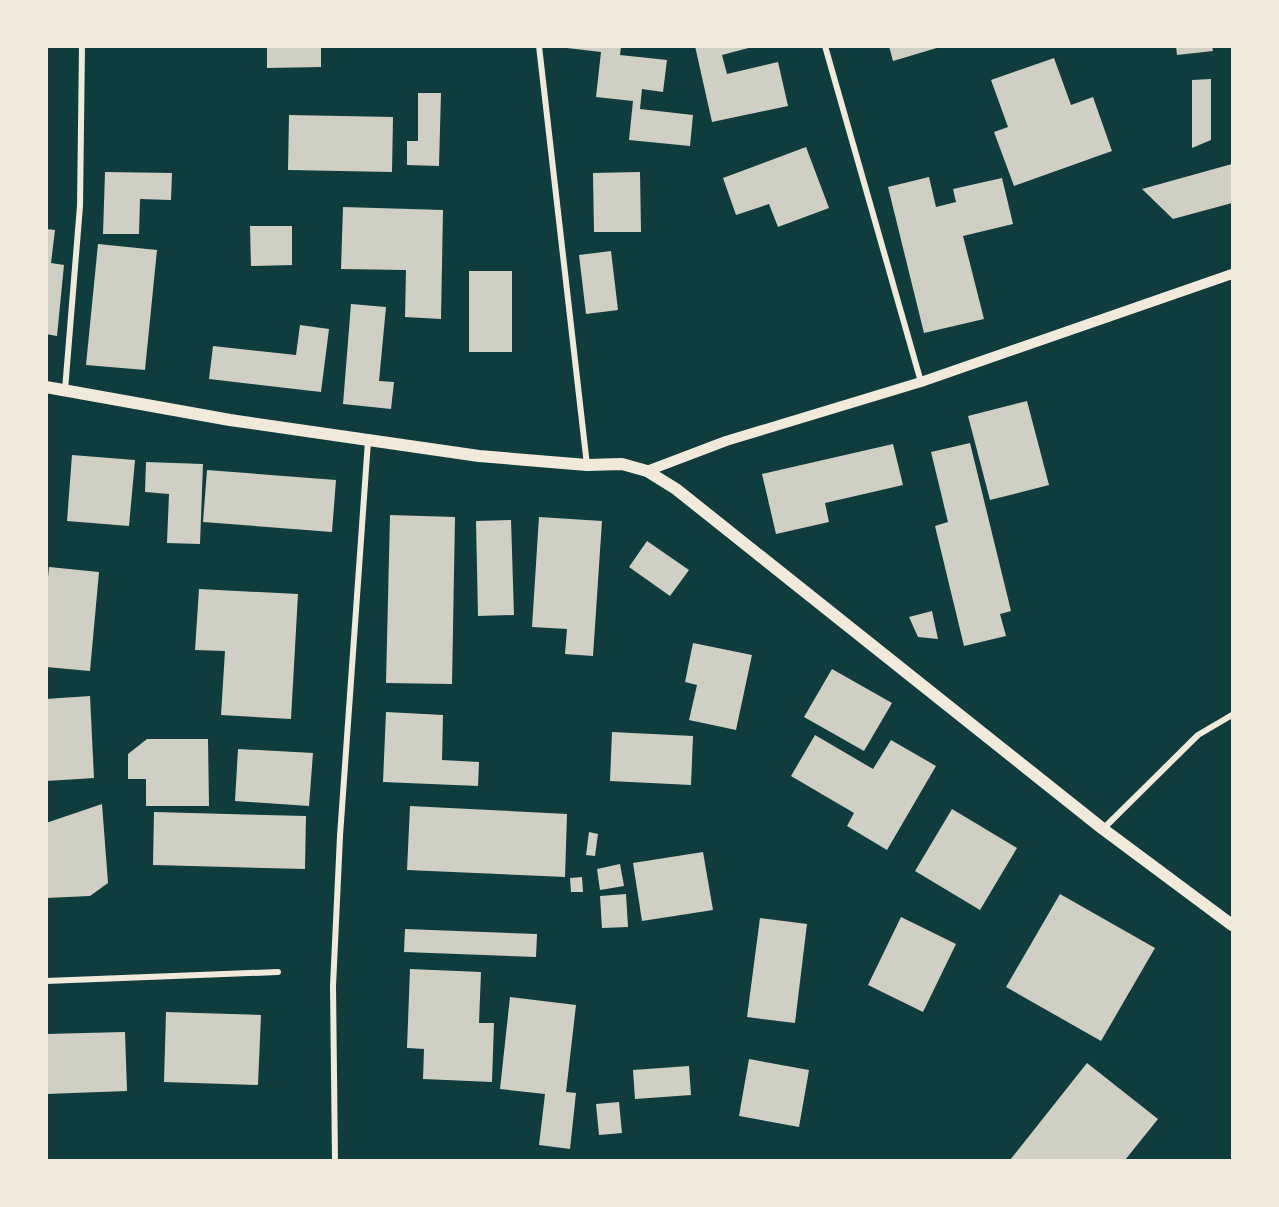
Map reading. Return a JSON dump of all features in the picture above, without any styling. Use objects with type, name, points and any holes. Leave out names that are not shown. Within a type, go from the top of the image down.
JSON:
[{"type":"main road","points":[[46,387],[230,420],[368,441],[479,456],[587,465],[622,464],[647,471],[676,489],[1103,829],[1233,925]]},
{"type":"street","points":[[64,390],[80,206],[82,46]]},
{"type":"street","points":[[539,46],[587,465]]},
{"type":"street","points":[[825,46],[921,382]]},
{"type":"street","points":[[647,471],[726,441],[921,382],[1233,274]]},
{"type":"street","points":[[335,1161],[333,986],[339,848],[368,441]]},
{"type":"street","points":[[1103,829],[1198,735],[1233,715]]},
{"type":"street","points":[[46,981],[278,972]]},
{"type":"building","points":[[267,46],[321,46],[321,67],[267,68]]},
{"type":"building","points":[[567,46],[621,46],[620,55],[667,60],[663,92],[642,89],[640,109],[693,115],[690,146],[629,140],[633,101],[596,97],[601,52],[567,48]]},
{"type":"building","points":[[695,46],[756,46],[722,55],[727,74],[778,62],[788,106],[712,122]]},
{"type":"building","points":[[889,46],[940,46],[940,47],[893,61]]},
{"type":"building","points":[[1176,46],[1212,46],[1213,51],[1177,55]]},
{"type":"building","points":[[1054,58],[1071,105],[1093,97],[1112,151],[1014,186],[994,132],[1008,127],[991,80]]},
{"type":"building","points":[[1211,79],[1211,140],[1192,148],[1192,80]]},
{"type":"building","points":[[418,93],[441,93],[439,166],[407,165],[407,141],[418,141]]},
{"type":"building","points":[[289,115],[393,117],[392,172],[288,170]]},
{"type":"building","points":[[806,147],[829,208],[778,227],[769,204],[736,215],[723,178]]},
{"type":"building","points":[[1232,164],[1232,203],[1173,219],[1142,189]]},
{"type":"building","points":[[105,172],[172,173],[171,200],[140,199],[139,234],[103,234]]},
{"type":"building","points":[[640,172],[641,232],[594,232],[593,173]]},
{"type":"building","points":[[929,177],[936,207],[956,202],[953,189],[1002,178],[1013,224],[963,236],[984,319],[924,333],[888,187]]},
{"type":"building","points":[[343,207],[443,210],[441,319],[405,317],[406,270],[341,269]]},
{"type":"building","points":[[250,226],[292,226],[292,265],[251,266]]},
{"type":"building","points":[[46,229],[55,230],[51,263],[64,265],[57,336],[46,334]]},
{"type":"building","points":[[98,244],[157,250],[145,370],[86,365]]},
{"type":"building","points":[[611,251],[618,310],[586,314],[579,255]]},
{"type":"building","points":[[469,271],[512,271],[512,352],[469,352]]},
{"type":"building","points":[[351,304],[386,307],[379,381],[394,382],[391,409],[343,404]]},
{"type":"building","points":[[300,325],[329,329],[321,392],[209,379],[213,346],[296,355]]},
{"type":"building","points":[[1027,401],[1049,485],[990,500],[968,416]]},
{"type":"building","points":[[970,443],[1011,611],[1000,614],[1006,636],[964,646],[935,526],[948,522],[931,452]]},
{"type":"building","points":[[893,444],[903,485],[825,503],[829,522],[776,534],[762,474]]},
{"type":"building","points":[[72,455],[135,460],[129,526],[67,521]]},
{"type":"building","points":[[146,462],[203,464],[200,544],[167,543],[169,494],[145,492]]},
{"type":"building","points":[[207,470],[336,480],[332,532],[203,522]]},
{"type":"building","points":[[390,515],[455,517],[452,684],[386,683]]},
{"type":"building","points":[[539,517],[602,521],[593,656],[565,654],[567,629],[532,627]]},
{"type":"building","points":[[511,520],[514,615],[478,616],[476,521]]},
{"type":"building","points":[[647,541],[689,570],[670,596],[629,567]]},
{"type":"building","points":[[49,567],[99,572],[90,671],[46,667],[46,598]]},
{"type":"building","points":[[199,589],[298,594],[291,719],[221,715],[225,651],[195,650]]},
{"type":"building","points":[[932,611],[938,639],[918,637],[909,617]]},
{"type":"building","points":[[693,643],[752,655],[736,730],[689,720],[697,685],[685,682]]},
{"type":"building","points":[[832,669],[892,703],[864,751],[804,717]]},
{"type":"building","points":[[90,696],[94,778],[46,781],[46,699]]},
{"type":"building","points":[[386,712],[443,715],[442,760],[479,762],[478,786],[383,782]]},
{"type":"building","points":[[612,732],[693,736],[691,785],[610,781]]},
{"type":"building","points":[[815,735],[873,769],[891,740],[936,766],[887,850],[847,826],[854,813],[791,776]]},
{"type":"building","points":[[147,739],[208,739],[209,806],[146,806],[146,779],[128,779],[128,754]]},
{"type":"building","points":[[238,749],[313,753],[309,806],[235,801]]},
{"type":"building","points":[[102,804],[108,883],[90,896],[46,898],[46,823]]},
{"type":"building","points":[[410,806],[567,814],[565,877],[407,870]]},
{"type":"building","points":[[952,809],[1017,848],[980,910],[915,871]]},
{"type":"building","points":[[154,812],[306,816],[305,869],[153,865]]},
{"type":"building","points":[[589,832],[598,834],[595,856],[586,855]]},
{"type":"building","points":[[703,852],[713,910],[642,921],[633,863]]},
{"type":"building","points":[[620,864],[624,886],[600,890],[597,869]]},
{"type":"building","points":[[582,877],[583,892],[571,892],[570,878]]},
{"type":"building","points":[[626,894],[628,927],[602,928],[600,896]]},
{"type":"building","points":[[1060,894],[1155,948],[1101,1041],[1006,987]]},
{"type":"building","points":[[901,917],[956,944],[923,1012],[868,985]]},
{"type":"building","points":[[760,918],[807,924],[795,1023],[747,1017]]},
{"type":"building","points":[[405,929],[537,934],[536,957],[404,952]]},
{"type":"building","points":[[410,969],[481,972],[479,1023],[494,1023],[492,1082],[423,1079],[424,1049],[407,1048]]},
{"type":"building","points":[[510,997],[576,1005],[566,1092],[576,1093],[570,1149],[539,1145],[545,1094],[500,1089]]},
{"type":"building","points":[[166,1012],[261,1015],[258,1085],[164,1082]]},
{"type":"building","points":[[125,1032],[127,1091],[46,1094],[46,1034]]},
{"type":"building","points":[[749,1059],[809,1070],[799,1127],[739,1116]]},
{"type":"building","points":[[1087,1063],[1158,1119],[1125,1160],[1010,1160]]},
{"type":"building","points":[[689,1066],[691,1095],[635,1099],[633,1070]]},
{"type":"building","points":[[619,1102],[622,1133],[599,1135],[596,1104]]}]
